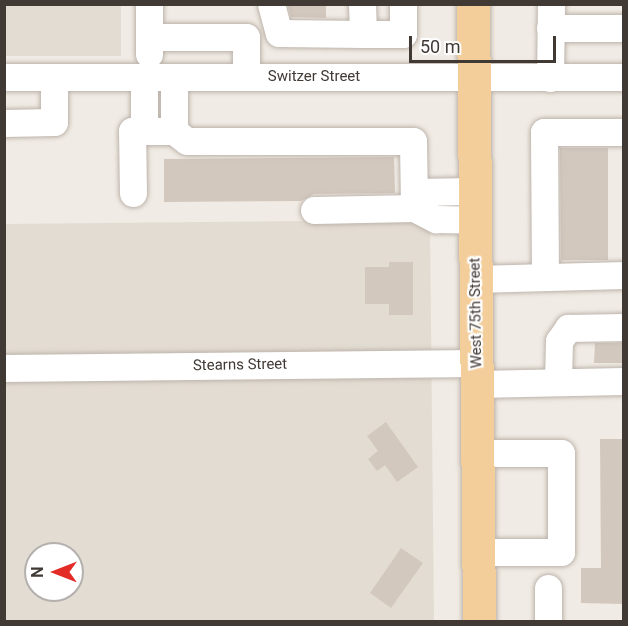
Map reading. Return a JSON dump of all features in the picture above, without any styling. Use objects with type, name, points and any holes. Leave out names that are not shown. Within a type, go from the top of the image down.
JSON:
[{"type":"main road","name":"West 75th Street","points":[[473,4],[479,621]]},
{"type":"street","points":[[149,4],[149,37],[156,77],[174,131],[187,141],[413,141],[414,200]]},
{"type":"street","points":[[271,4],[279,33],[370,34],[403,34],[403,4]]},
{"type":"street","points":[[362,4],[377,77]]},
{"type":"street","points":[[550,78],[551,16],[624,28]]},
{"type":"street","points":[[149,37],[246,37],[246,77]]},
{"type":"street","name":"Switzer Street","points":[[4,77],[624,77]]},
{"type":"street","points":[[4,123],[54,122],[54,77]]},
{"type":"street","points":[[144,131],[156,77]]},
{"type":"street","points":[[133,193],[132,131],[174,131]]},
{"type":"street","points":[[545,277],[544,132],[624,132]]},
{"type":"street","points":[[314,210],[414,200],[436,219],[475,206]]},
{"type":"street","points":[[475,279],[624,275]]},
{"type":"street","points":[[558,381],[559,341],[567,328],[624,327]]},
{"type":"street","name":"Stearns Street","points":[[4,368],[476,373],[558,381],[624,381]]},
{"type":"street","points":[[477,453],[561,453],[561,552],[478,552]]},
{"type":"street","points":[[548,588],[548,621]]},
{"type":"shaded area","points":[[4,5],[121,5],[121,56],[5,56]]},
{"type":"shaded area","points":[[421,220],[430,224],[434,621],[5,621],[4,224]]},
{"type":"building","points":[[287,4],[326,4],[326,18],[291,17]]},
{"type":"building","points":[[560,148],[608,148],[608,260],[561,260]]},
{"type":"building","points":[[394,157],[395,193],[314,194],[301,201],[164,202],[164,159]]},
{"type":"building","points":[[389,262],[413,262],[413,315],[389,315],[389,304],[365,304],[365,267],[389,267]]},
{"type":"building","points":[[595,343],[624,343],[624,363],[594,363]]},
{"type":"building","points":[[386,422],[418,467],[397,482],[385,465],[377,471],[368,459],[378,451],[367,436]]},
{"type":"building","points":[[600,439],[624,439],[624,604],[581,603],[581,568],[601,568]]},
{"type":"building","points":[[401,548],[423,563],[391,608],[370,593]]}]
